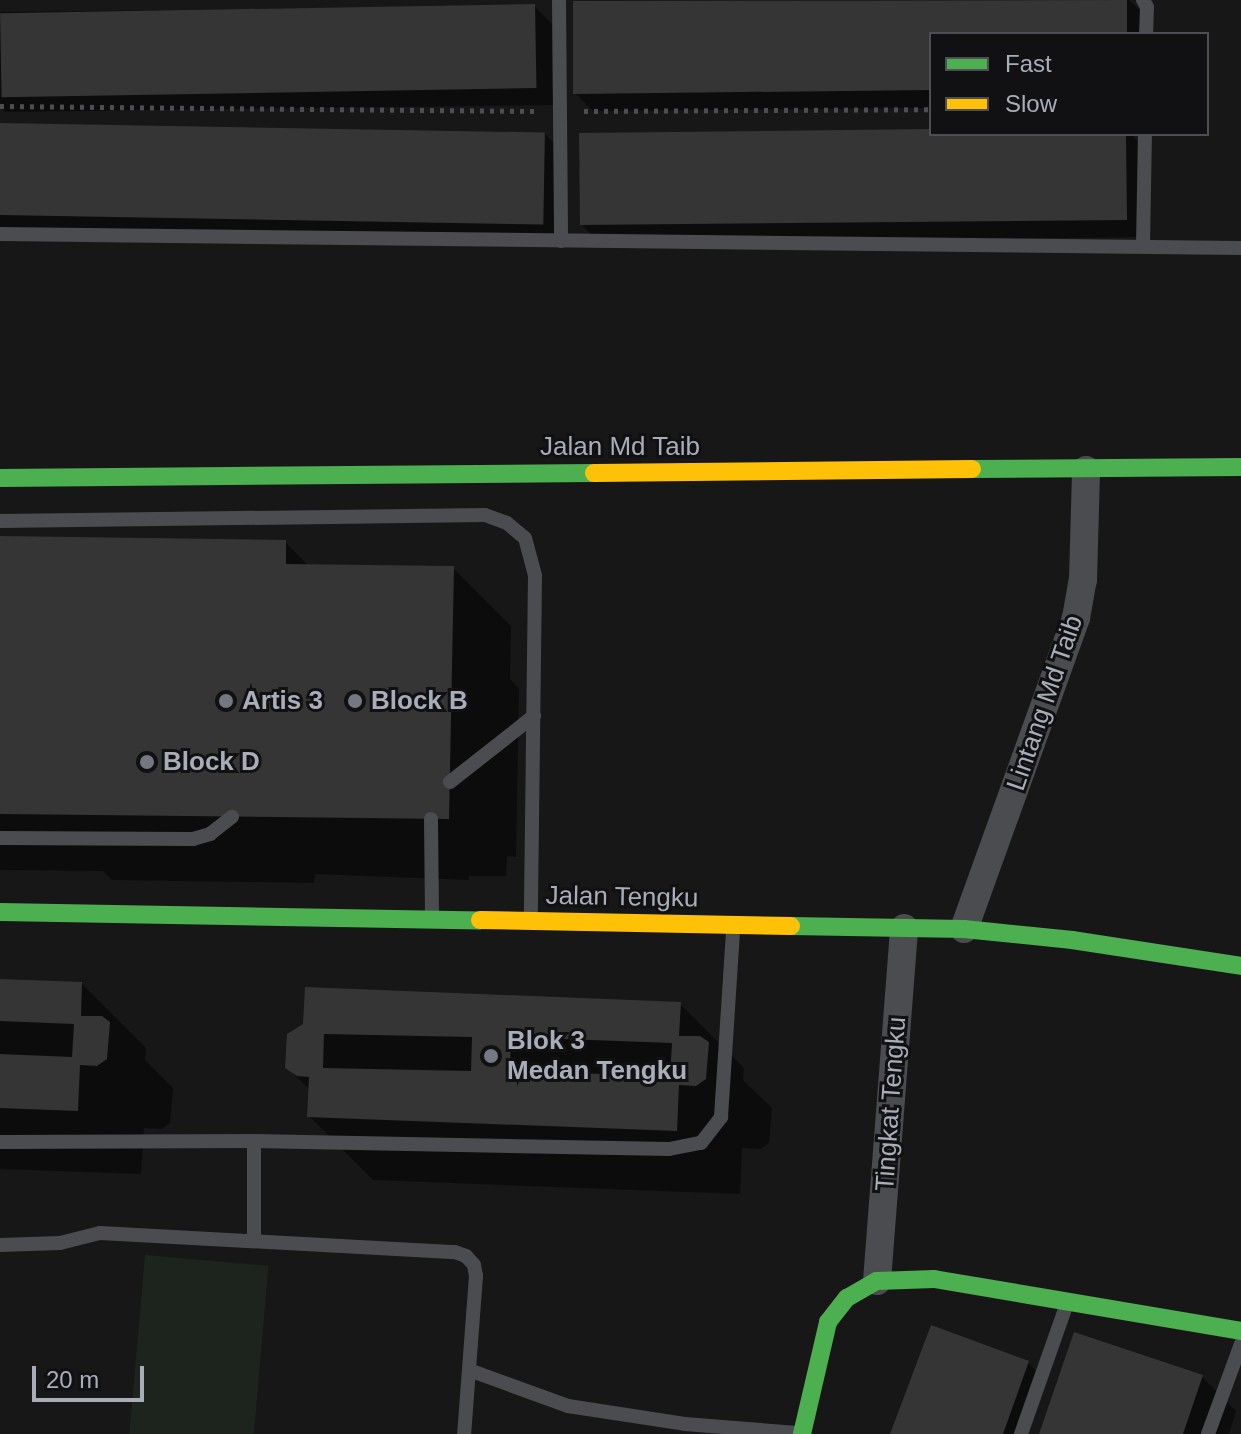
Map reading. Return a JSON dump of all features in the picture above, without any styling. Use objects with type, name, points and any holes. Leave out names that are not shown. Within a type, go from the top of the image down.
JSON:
[{"type":"street","name":"Jalan Md Taib","points":[[0,478],[1241,467]]},
{"type":"street","name":"Lintang Md Taib","points":[[964,929],[1078,609],[1083,580],[1086,470]]},
{"type":"street","name":"Jalan Tengku","points":[[0,912],[964,929],[1072,940],[1241,966]]},
{"type":"street","name":"Tingkat Tengku","points":[[877,1281],[904,928]]},
{"type":"street","points":[[802,1434],[828,1322],[847,1298],[877,1281],[934,1279],[1241,1331]]},
{"type":"lane","points":[[559,0],[561,241]]},
{"type":"lane","points":[[1143,0],[1147,7],[1146,32]]},
{"type":"lane","points":[[1143,246],[1145,136]]},
{"type":"lane","points":[[0,234],[1241,248]]},
{"type":"lane","points":[[0,521],[485,515],[507,523],[525,538],[534,567],[531,921]]},
{"type":"lane","points":[[450,782],[534,716]]},
{"type":"lane","points":[[0,838],[193,839],[210,834],[232,817]]},
{"type":"lane","points":[[431,819],[432,919]]},
{"type":"lane","points":[[0,1142],[254,1141],[669,1149],[701,1143],[721,1117],[733,925]]},
{"type":"lane","points":[[254,1141],[254,1239]]},
{"type":"lane","points":[[0,1245],[60,1243],[100,1233],[254,1239],[455,1252],[466,1256],[474,1265],[476,1276],[464,1434]]},
{"type":"lane","points":[[1021,1434],[1069,1300]]},
{"type":"lane","points":[[1208,1434],[1241,1344]]},
{"type":"lane","points":[[469,1370],[568,1406],[685,1424],[802,1434]]},
{"type":"path","points":[[0,106],[561,111],[929,109]]},
{"type":"shaded area","points":[[145,1255],[269,1266],[254,1434],[129,1434]]},
{"type":"building","points":[[1127,0],[1127,32],[929,32],[929,90],[573,94],[573,1]]},
{"type":"building","points":[[535,4],[536,88],[2,97],[0,13]]},
{"type":"building","points":[[0,123],[545,133],[543,224],[0,215]]},
{"type":"building","points":[[929,129],[929,136],[1126,136],[1127,220],[580,225],[579,133]]},
{"type":"building","name":"Artis 3","points":[[0,536],[286,540],[286,564],[454,566],[449,819],[0,814]]},
{"type":"building","points":[[0,979],[82,982],[81,1016],[102,1016],[110,1022],[107,1059],[97,1066],[80,1065],[78,1111],[0,1108],[0,1054],[72,1057],[74,1024],[0,1021]]},
{"type":"building","name":"Blok 3 Medan Tengku","points":[[305,987],[681,1002],[679,1036],[700,1036],[709,1042],[706,1079],[696,1086],[679,1085],[677,1131],[307,1117],[309,1077],[297,1076],[285,1068],[287,1034],[303,1024]],"holes":[[[324,1034],[472,1037],[471,1071],[323,1068]],[[511,1037],[672,1043],[670,1077],[510,1070]]]},
{"type":"building","points":[[931,1325],[1029,1361],[1003,1434],[890,1434]]},
{"type":"building","points":[[1074,1332],[1203,1375],[1183,1434],[1039,1434]]},
{"type":"traffic: fast","points":[[972,469],[1241,467]]},
{"type":"traffic: fast","points":[[0,478],[594,473]]},
{"type":"traffic: fast","points":[[0,912],[480,920]]},
{"type":"traffic: fast","points":[[791,926],[964,929],[1072,940],[1241,966]]},
{"type":"traffic: fast","points":[[802,1434],[828,1322],[847,1298],[877,1281],[934,1279],[1241,1331]]},
{"type":"traffic: slow","points":[[594,473],[972,469]]},
{"type":"traffic: slow","points":[[480,920],[791,926]]},
{"type":"place","name":"Artis 3","points":[[226,701]]},
{"type":"place","name":"Block B","points":[[355,701]]},
{"type":"place","name":"Block D","points":[[147,762]]},
{"type":"place","name":"Blok 3 Medan Tengku","points":[[491,1056]]}]
